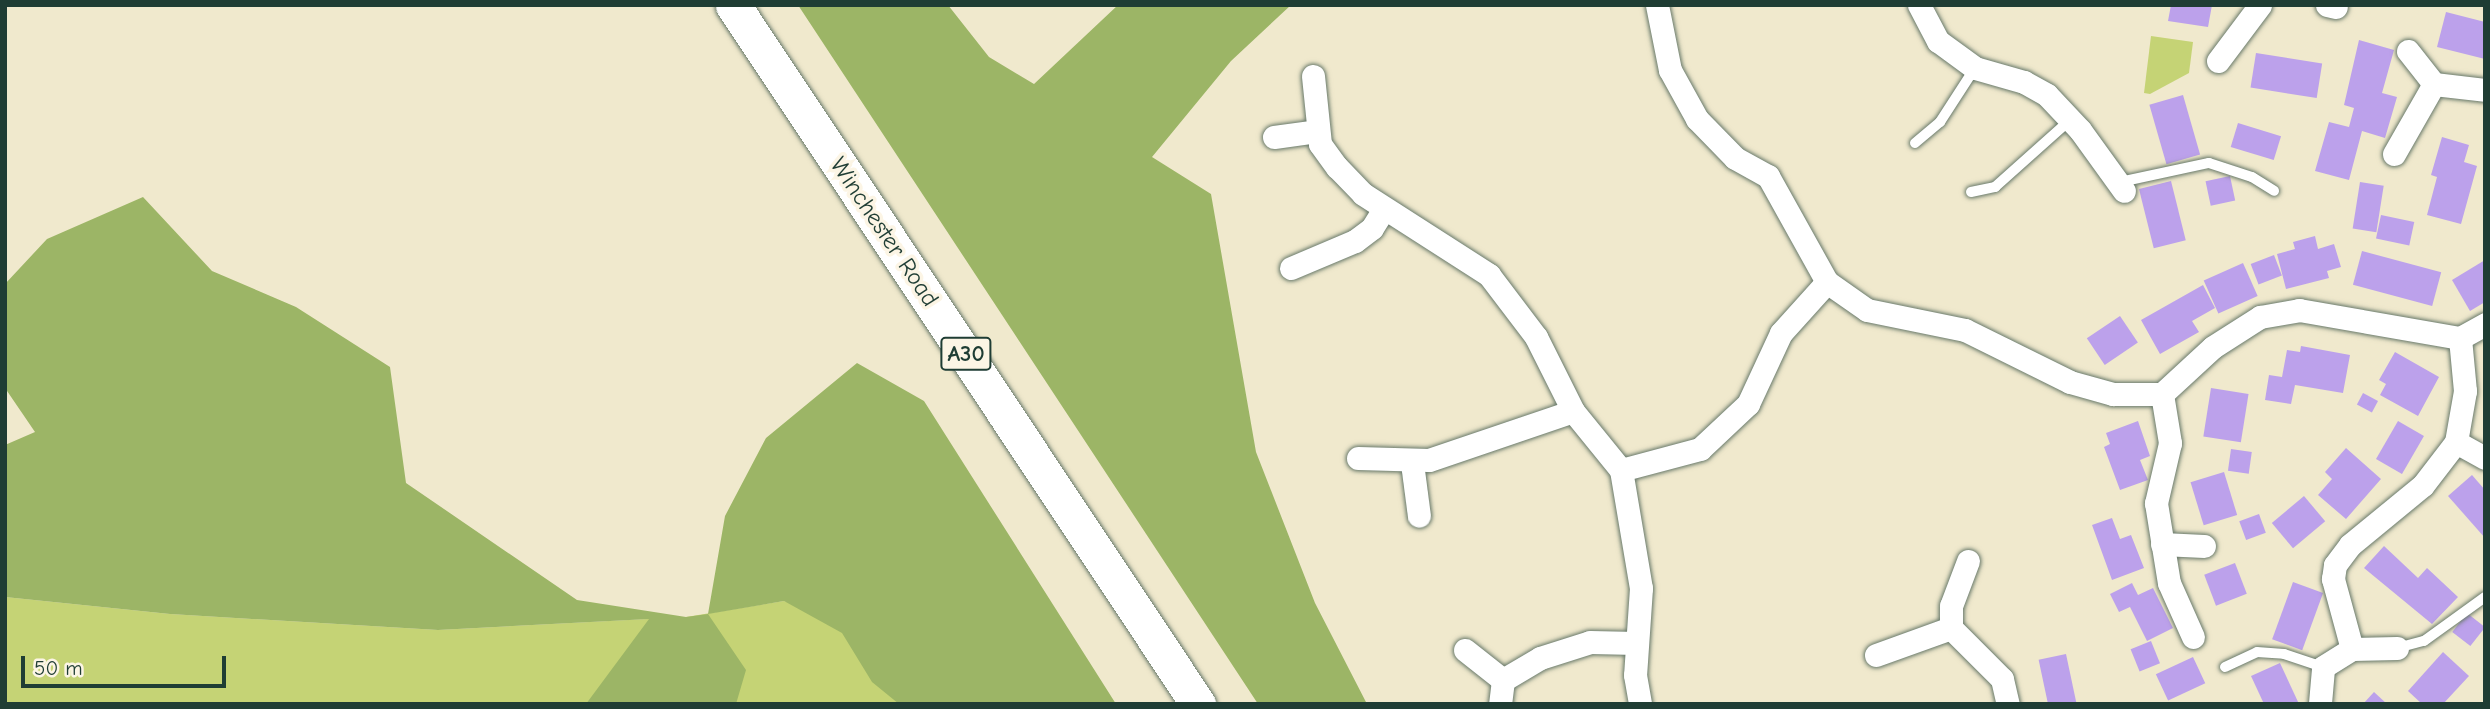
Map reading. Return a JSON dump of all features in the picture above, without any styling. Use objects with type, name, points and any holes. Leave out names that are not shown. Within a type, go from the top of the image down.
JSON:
[{"type":"main road","name":"Winchester Road","points":[[733,5],[1198,704]]},
{"type":"street","points":[[1657,5],[1670,70],[1697,119],[1735,158],[1768,176],[1827,282],[1867,310],[1965,330],[2080,386],[2113,394],[2162,394],[2213,347],[2260,317],[2299,310],[2460,338],[2485,324]]},
{"type":"street","points":[[1919,5],[1938,41],[1975,68],[2024,82],[2047,95],[2122,186]]},
{"type":"street","points":[[2218,61],[2260,5]]},
{"type":"street","points":[[2408,51],[2434,84],[2485,90]]},
{"type":"street","points":[[1313,76],[1320,144],[1337,167],[1363,194],[1384,209],[1489,275],[1536,337],[1573,411],[1621,470],[1641,588],[1634,675],[1640,704]]},
{"type":"street","points":[[2394,154],[2434,84]]},
{"type":"street","points":[[1274,137],[1317,131]]},
{"type":"street","points":[[1291,268],[1355,241],[1372,228],[1384,209]]},
{"type":"street","points":[[1621,470],[1700,449],[1748,404],[1781,333],[1827,282]]},
{"type":"street","points":[[2352,649],[2333,579],[2335,565],[2350,545],[2423,485],[2456,442],[2465,391],[2460,338]]},
{"type":"street","points":[[2162,394],[2170,443],[2156,503],[2169,583],[2193,637]]},
{"type":"street","points":[[1358,458],[1412,463],[1573,411]]},
{"type":"street","points":[[2456,442],[2485,458]]},
{"type":"street","points":[[1412,463],[1419,516]]},
{"type":"street","points":[[2162,544],[2204,546]]},
{"type":"street","points":[[1968,561],[1951,606],[1951,628],[2002,679],[2008,704]]},
{"type":"street","points":[[1876,656],[1951,628]]},
{"type":"street","points":[[1503,680],[1539,658],[1590,642],[1637,643]]},
{"type":"street","points":[[2320,703],[2323,667],[2352,649],[2397,649]]},
{"type":"street","points":[[1465,650],[1503,680]]},
{"type":"street","points":[[1500,704],[1503,680]]},
{"type":"lane","points":[[1915,144],[1940,121],[1975,68]]},
{"type":"lane","points":[[1971,192],[1995,187],[2070,120]]},
{"type":"lane","points":[[2122,186],[2209,163],[2252,177],[2274,191]]},
{"type":"lane","points":[[2397,649],[2424,641],[2485,597]]},
{"type":"lane","points":[[2225,667],[2257,652],[2284,654],[2323,667]]},
{"type":"green space","points":[[798,5],[948,5],[989,57],[1034,84],[1118,5],[1291,5],[1231,61],[1152,157],[1211,194],[1256,452],[1315,603],[1367,704],[1258,704]]},
{"type":"green space","points":[[2151,36],[2193,42],[2189,73],[2150,94],[2144,93]]},
{"type":"green space","points":[[143,197],[212,271],[296,307],[390,367],[406,483],[577,600],[686,617],[708,614],[746,670],[736,704],[586,704],[649,619],[438,630],[170,614],[5,597],[5,445],[35,432],[5,388],[5,284],[47,239]]},
{"type":"green space","points":[[857,363],[924,401],[1116,704],[899,704],[872,682],[842,633],[784,601],[708,614],[725,516],[766,438]]},
{"type":"green space","points":[[5,597],[170,614],[438,630],[686,617],[784,601],[1116,704],[5,704]]},
{"type":"building","points":[[2171,5],[2212,5],[2208,27],[2168,21]]},
{"type":"building","points":[[2446,12],[2485,22],[2485,59],[2437,47]]},
{"type":"building","points":[[2359,40],[2394,50],[2382,93],[2397,97],[2385,138],[2362,131],[2349,180],[2315,171],[2329,122],[2349,127],[2354,108],[2344,105]]},
{"type":"building","points":[[2256,53],[2322,63],[2317,98],[2251,88]]},
{"type":"building","points":[[2183,95],[2200,155],[2166,164],[2149,105]]},
{"type":"building","points":[[2238,123],[2281,136],[2274,160],[2231,147]]},
{"type":"building","points":[[2442,137],[2469,145],[2464,162],[2477,166],[2461,224],[2427,215],[2437,177],[2431,175]]},
{"type":"building","points":[[2230,176],[2235,200],[2211,206],[2206,181]]},
{"type":"building","points":[[2171,181],[2186,240],[2154,248],[2139,189]]},
{"type":"building","points":[[2360,182],[2384,186],[2376,232],[2353,228]]},
{"type":"building","points":[[2381,215],[2414,222],[2409,246],[2376,238]]},
{"type":"building","points":[[2315,236],[2318,249],[2334,244],[2341,267],[2327,271],[2329,278],[2286,289],[2277,254],[2295,249],[2293,242]]},
{"type":"building","points":[[2362,251],[2441,272],[2432,306],[2353,285]]},
{"type":"building","points":[[2274,255],[2282,276],[2259,284],[2251,264]]},
{"type":"building","points":[[2485,260],[2485,302],[2470,311],[2452,280]]},
{"type":"building","points":[[2243,263],[2258,296],[2218,313],[2204,280]]},
{"type":"building","points":[[2203,285],[2215,308],[2192,321],[2199,332],[2160,354],[2141,320]]},
{"type":"building","points":[[2120,316],[2138,343],[2105,365],[2087,338]]},
{"type":"building","points":[[2301,346],[2350,355],[2343,393],[2295,385],[2291,404],[2265,400],[2269,375],[2282,377],[2287,350],[2300,352]]},
{"type":"building","points":[[2395,352],[2439,377],[2418,416],[2380,395],[2386,384],[2379,380]]},
{"type":"building","points":[[2211,388],[2249,394],[2241,442],[2203,436]]},
{"type":"building","points":[[2363,393],[2378,401],[2372,412],[2357,404]]},
{"type":"building","points":[[2138,421],[2150,456],[2140,460],[2148,480],[2120,490],[2104,447],[2110,444],[2106,433]]},
{"type":"building","points":[[2398,421],[2424,436],[2402,474],[2376,459]]},
{"type":"building","points":[[2346,448],[2381,479],[2346,519],[2318,495],[2332,479],[2325,472]]},
{"type":"building","points":[[2231,449],[2252,452],[2249,474],[2228,471]]},
{"type":"building","points":[[2224,472],[2237,515],[2204,525],[2191,482]]},
{"type":"building","points":[[2472,475],[2485,490],[2485,538],[2448,496]]},
{"type":"building","points":[[2304,496],[2325,521],[2293,548],[2272,523]]},
{"type":"building","points":[[2259,514],[2266,533],[2246,540],[2239,521]]},
{"type":"building","points":[[2112,518],[2120,539],[2131,535],[2144,568],[2112,580],[2092,525]]},
{"type":"building","points":[[2384,546],[2418,578],[2427,568],[2458,597],[2432,624],[2364,568]]},
{"type":"building","points":[[2235,563],[2247,594],[2216,606],[2204,575]]},
{"type":"building","points":[[2293,582],[2323,593],[2302,650],[2272,639]]},
{"type":"building","points":[[2132,583],[2138,595],[2153,588],[2173,628],[2147,641],[2130,607],[2119,612],[2110,594]]},
{"type":"building","points":[[2467,613],[2485,627],[2470,646],[2452,632]]},
{"type":"building","points":[[2151,641],[2160,663],[2140,671],[2131,649]]},
{"type":"building","points":[[2443,652],[2469,676],[2443,704],[2422,704],[2408,691]]},
{"type":"building","points":[[2066,654],[2077,704],[2048,704],[2039,660]]},
{"type":"building","points":[[2193,657],[2205,683],[2168,701],[2156,674]]},
{"type":"building","points":[[2280,663],[2299,704],[2264,704],[2251,676]]},
{"type":"building","points":[[2374,692],[2387,704],[2363,704]]}]
